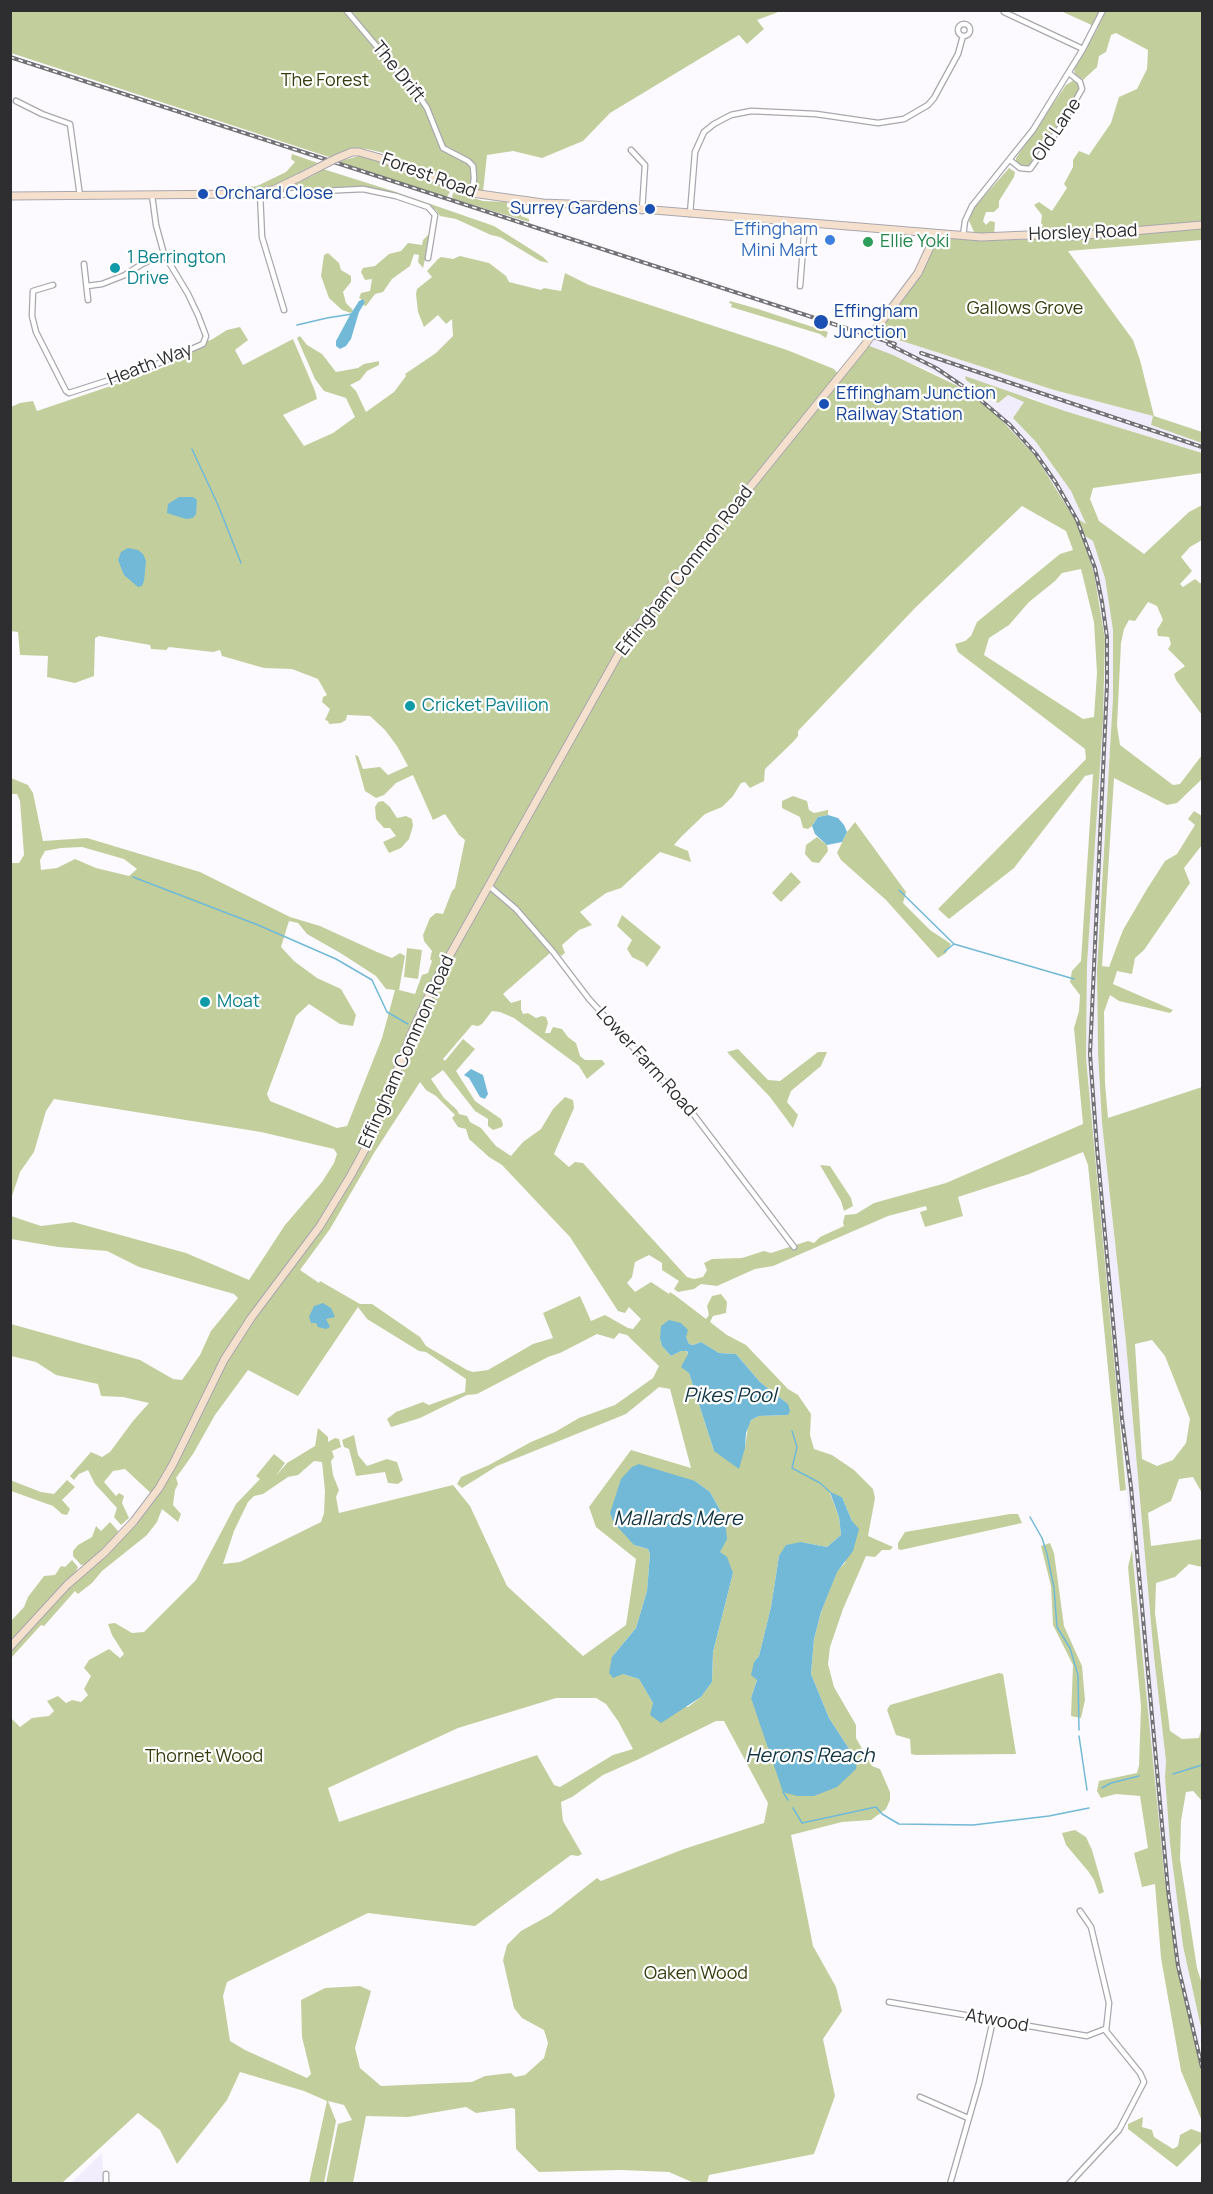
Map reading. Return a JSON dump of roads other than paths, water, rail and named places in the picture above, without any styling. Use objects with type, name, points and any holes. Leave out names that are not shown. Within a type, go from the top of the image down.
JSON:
[{"type":"street","name":"The Drift","points":[[346,10],[421,99],[443,148],[468,161],[472,166],[474,178],[472,193]]},
{"type":"street","name":"Old Lane","points":[[963,236],[969,212],[1033,130],[1083,49],[1103,10]]},
{"type":"street","points":[[1004,12],[1083,49]]},
{"type":"street","points":[[690,214],[695,152],[701,136],[714,124],[731,115],[751,111],[816,114],[878,123],[904,119],[928,105],[934,98],[958,54],[963,36]]},
{"type":"street","name":"Old Lane","points":[[1010,160],[1020,168],[1030,169],[1059,129],[1082,89],[1080,82],[1069,73]]},
{"type":"street","points":[[16,101],[70,124],[80,196]]},
{"type":"street","points":[[631,150],[645,165],[642,211]]},
{"type":"street","name":"Forest Road","points":[[10,196],[260,193],[273,190],[335,159],[352,152],[359,152],[472,193],[543,203],[963,236]]},
{"type":"street","points":[[273,190],[281,195],[363,189],[396,196],[428,207],[434,212],[435,218],[428,258]]},
{"type":"street","points":[[260,193],[262,237],[284,310]]},
{"type":"street","name":"Heath Way","points":[[53,285],[33,291],[32,316],[36,332],[66,391],[71,393],[150,367],[205,343],[206,336],[198,315],[164,254],[156,225],[152,195]]},
{"type":"street","points":[[800,286],[804,224]]},
{"type":"street","name":"Horsley Road","points":[[963,236],[1074,236],[1203,225]]},
{"type":"street","points":[[926,234],[928,249]]},
{"type":"street","name":"Effingham Common Road","points":[[10,1647],[67,1585],[105,1552],[134,1521],[159,1488],[224,1360],[251,1318],[320,1226],[351,1175],[378,1121],[424,1003],[466,923],[626,641],[864,345],[918,273],[936,234]]},
{"type":"street","points":[[87,286],[102,284],[124,276],[142,264],[164,254]]},
{"type":"street","points":[[84,264],[88,300]]},
{"type":"street","name":"Lower Farm Road","points":[[489,886],[516,909],[589,999],[691,1111],[794,1247]]},
{"type":"street","points":[[1069,2184],[1119,2130],[1144,2082],[1140,2073],[1105,2029],[1108,2003],[1091,1927],[1080,1911]]},
{"type":"street","name":"Atwood","points":[[888,2002],[1086,2036],[1105,2029]]},
{"type":"street","points":[[950,2184],[979,2083],[993,2020]]},
{"type":"street","points":[[920,2097],[968,2118]]},
{"type":"street","points":[[106,2174],[106,2184]]},
{"type":"water","points":[[363,299],[365,302],[359,312],[351,339],[346,346],[340,349],[336,346],[336,341],[359,301]]},
{"type":"water","points":[[179,497],[193,497],[197,500],[196,514],[193,518],[186,519],[167,513],[168,504]]},
{"type":"water","points":[[128,548],[138,550],[146,561],[142,586],[138,587],[124,575],[118,560],[121,552]]},
{"type":"water","points":[[828,815],[838,818],[844,825],[847,832],[842,842],[827,845],[815,834],[812,826],[818,817]]},
{"type":"water","points":[[471,1069],[483,1075],[488,1094],[485,1099],[480,1097],[469,1078],[464,1075]]},
{"type":"water","points":[[323,1303],[331,1308],[335,1317],[326,1319],[330,1327],[326,1329],[318,1327],[316,1323],[311,1323],[309,1317],[314,1306]]},
{"type":"water","name":"Pikes Pool","points":[[669,1320],[681,1323],[688,1330],[686,1337],[689,1344],[701,1342],[719,1353],[736,1354],[760,1382],[788,1404],[790,1411],[788,1415],[759,1416],[751,1420],[739,1469],[714,1451],[689,1373],[681,1367],[688,1354],[687,1351],[671,1356],[662,1346],[661,1326]]},
{"type":"water","name":"Mallards Mere","points":[[639,1464],[695,1481],[710,1492],[725,1519],[727,1539],[720,1552],[727,1557],[733,1573],[713,1652],[712,1682],[701,1697],[661,1723],[650,1715],[653,1703],[639,1679],[623,1674],[613,1678],[609,1673],[612,1657],[636,1628],[647,1591],[650,1554],[648,1549],[634,1545],[614,1523],[610,1513],[621,1479],[632,1467]]},
{"type":"water","name":"Herons Reach","points":[[830,1492],[842,1497],[852,1521],[859,1529],[853,1551],[837,1572],[821,1612],[814,1639],[811,1674],[829,1718],[857,1761],[856,1769],[837,1787],[814,1796],[797,1796],[783,1792],[751,1698],[757,1680],[751,1675],[754,1662],[759,1656],[771,1607],[779,1556],[786,1545],[801,1542],[827,1547],[841,1535],[839,1517]]},
{"type":"waterway","points":[[297,325],[352,314]]},
{"type":"waterway","points":[[192,449],[241,563]]},
{"type":"waterway","points":[[133,877],[258,925],[336,959],[372,980],[387,1012],[408,1024]]},
{"type":"waterway","points":[[899,890],[954,944]]},
{"type":"waterway","points":[[944,952],[954,944],[1074,979]]},
{"type":"waterway","points":[[792,1431],[797,1447],[792,1468],[820,1483],[830,1492]]},
{"type":"waterway","points":[[1030,1517],[1042,1538],[1047,1554],[1054,1588],[1057,1627],[1070,1648],[1078,1675],[1079,1730]]},
{"type":"waterway","points":[[1079,1736],[1087,1790]]},
{"type":"waterway","points":[[1173,1774],[1202,1765]]},
{"type":"waterway","points":[[1102,1788],[1111,1783],[1139,1776]]},
{"type":"waterway","points":[[783,1792],[788,1800]]},
{"type":"waterway","points":[[793,1808],[802,1823],[876,1807],[882,1814],[899,1824],[973,1825],[1049,1816],[1089,1808]]},
{"type":"railway","points":[[10,57],[895,344]]},
{"type":"railway","points":[[888,344],[936,368],[970,391],[1010,425],[1036,454],[1077,520],[1095,568],[1102,602],[1107,637],[1107,685],[1090,1054],[1122,1419],[1131,1487],[1168,1890],[1178,1966],[1202,2067]]},
{"type":"railway","points":[[921,353],[1202,447]]},
{"type":"place","name":"Orchard Close","points":[[203,194]]},
{"type":"place","name":"Surrey Gardens","points":[[650,209]]},
{"type":"place","name":"Effingham Mini Mart","points":[[830,240]]},
{"type":"place","name":"Ellie Yoki","points":[[868,242]]},
{"type":"place","name":"1 Berrington Drive","points":[[115,268]]},
{"type":"place","name":"Effingham Junction","points":[[821,322]]},
{"type":"place","name":"Effingham Junction Railway Station","points":[[824,404]]},
{"type":"place","name":"Cricket Pavilion","points":[[410,706]]},
{"type":"place","name":"Moat","points":[[205,1002]]},
{"type":"park label","name":"The Forest","points":[[325,81]]},
{"type":"park label","name":"Gallows Grove","points":[[1025,309]]},
{"type":"park label","name":"Thornet Wood","points":[[204,1757]]},
{"type":"park label","name":"Oaken Wood","points":[[696,1974]]}]
